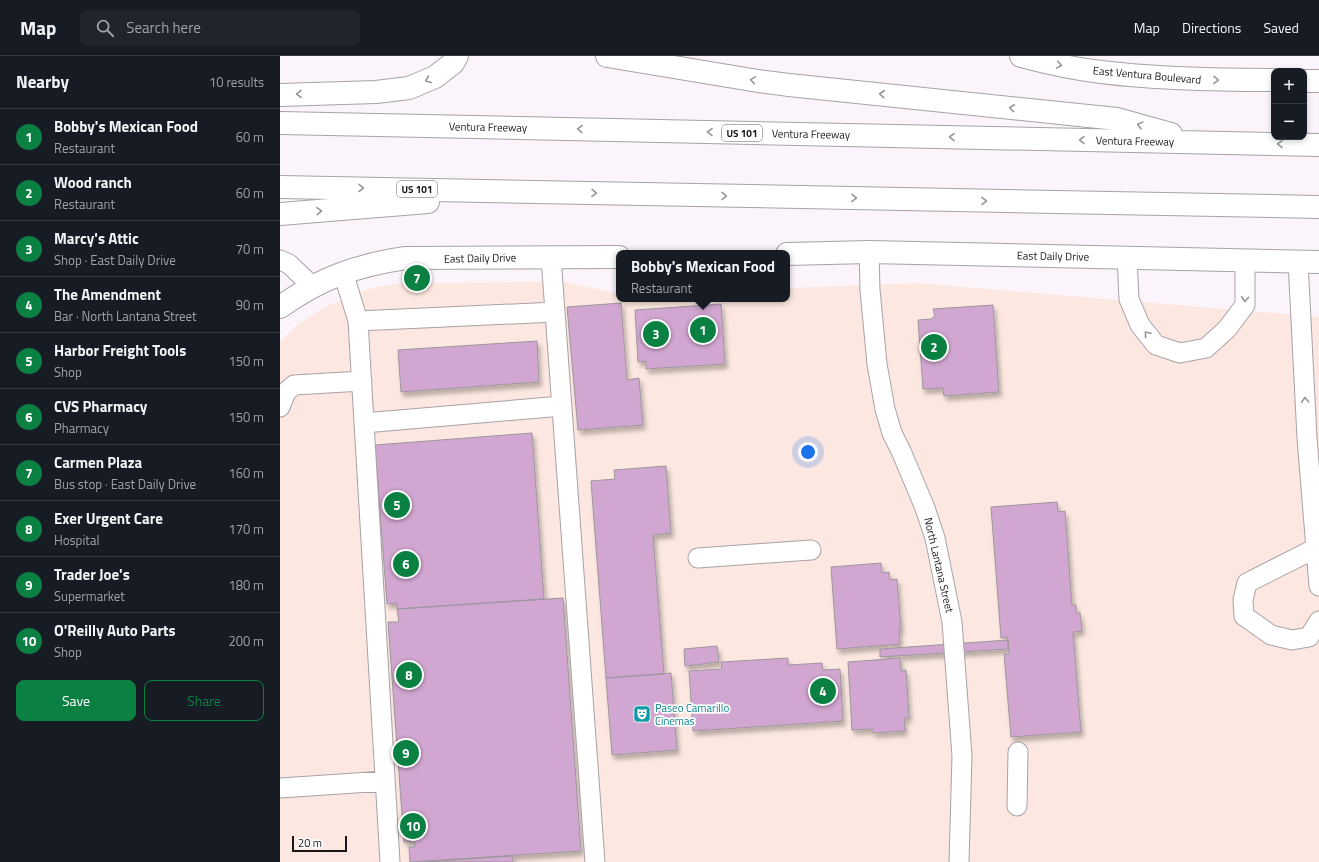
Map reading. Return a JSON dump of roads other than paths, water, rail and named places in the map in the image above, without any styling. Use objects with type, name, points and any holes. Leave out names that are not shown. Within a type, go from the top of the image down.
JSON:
[{"type":"main road","points":[[280,95],[376,92],[409,88],[435,77],[453,63],[457,56]]},
{"type":"main road","points":[[607,56],[766,82],[1116,119],[1205,143]]},
{"type":"main road","name":"East Ventura Boulevard","points":[[1021,56],[1100,72],[1204,79],[1271,80]]},
{"type":"main road","points":[[1307,81],[1319,81]]},
{"type":"main road","name":"Ventura Freeway","points":[[280,123],[1319,145]]},
{"type":"main road","name":"US 101","points":[[280,187],[1319,207]]},
{"type":"main road","points":[[280,214],[555,192]]},
{"type":"main road","name":"East Daily Drive","points":[[790,254],[869,252],[1319,262]]},
{"type":"main road","name":"East Daily Drive","points":[[280,308],[313,286],[343,272],[385,261],[406,258],[616,257]]},
{"type":"street","name":"North Lantana Street","points":[[869,252],[870,290],[877,364],[885,409],[892,433],[925,508],[932,531],[952,622],[962,756],[959,862]]},
{"type":"street","points":[[551,257],[595,862]]},
{"type":"street","points":[[1127,257],[1129,299],[1140,325],[1156,345],[1180,353],[1206,348],[1228,329],[1245,305],[1245,261]]},
{"type":"street","points":[[280,260],[289,264],[313,286]]},
{"type":"street","points":[[1298,262],[1307,438],[1319,586]]},
{"type":"street","points":[[343,272],[358,321],[390,862]]},
{"type":"street","points":[[358,321],[554,312]]},
{"type":"street","points":[[280,407],[286,392],[294,385],[362,381]]},
{"type":"street","points":[[364,423],[562,406]]},
{"type":"street","points":[[1316,548],[1247,583],[1243,600],[1244,616],[1271,635],[1292,640],[1309,637],[1319,621]]},
{"type":"street","points":[[698,558],[811,550]]},
{"type":"street","points":[[1017,806],[1018,752]]},
{"type":"street","points":[[280,788],[385,781]]},
{"type":"place","name":"Carmen Plaza","points":[[417,278]]},
{"type":"place","name":"Bobby's Mexican Food","points":[[703,330]]},
{"type":"place","name":"Marcy's Attic","points":[[656,334]]},
{"type":"place","name":"Wood ranch","points":[[934,347]]},
{"type":"place","name":"Harbor Freight Tools","points":[[397,505]]},
{"type":"place","name":"CVS Pharmacy","points":[[406,564]]},
{"type":"place","name":"Exer Urgent Care","points":[[409,675]]},
{"type":"place","name":"The Amendment","points":[[823,691]]},
{"type":"place","name":"Paseo Camarillo Cinemas","points":[[642,714]]},
{"type":"place","name":"Trader Joe's","points":[[406,753]]},
{"type":"place","name":"O'Reilly Auto Parts","points":[[413,826]]}]
